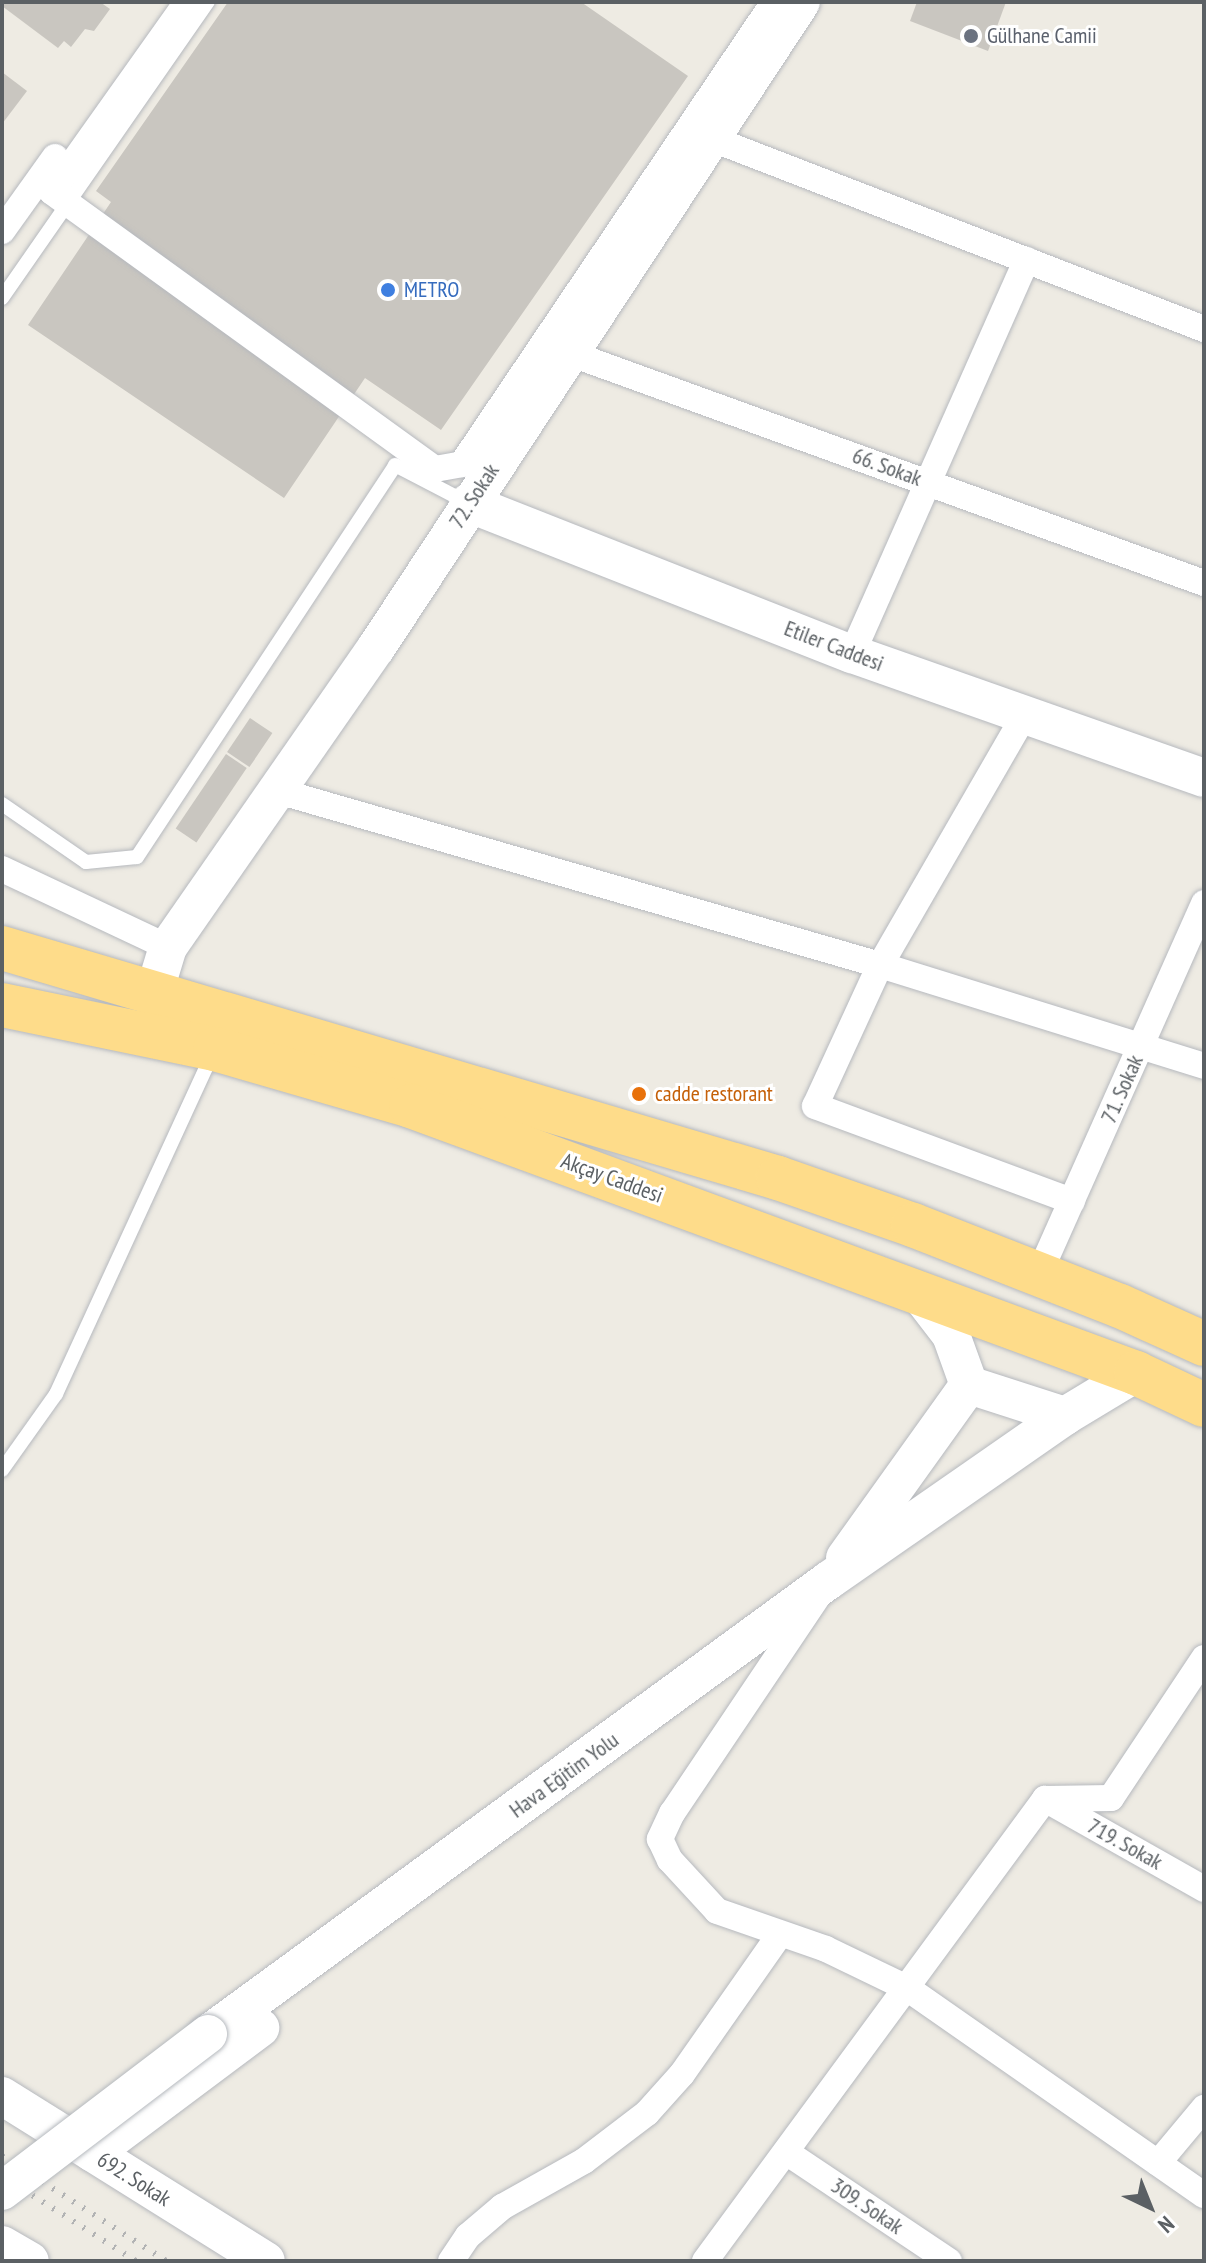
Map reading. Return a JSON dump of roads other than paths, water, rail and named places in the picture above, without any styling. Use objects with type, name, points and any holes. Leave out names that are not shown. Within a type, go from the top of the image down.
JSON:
[{"type":"highway","name":"Akçay Caddesi","points":[[2,948],[778,1178],[890,1216],[1039,1274],[1204,1344]]},
{"type":"highway","name":"Akçay Caddesi","points":[[2,1005],[215,1049],[411,1106],[1136,1373],[1204,1405]]},
{"type":"street","points":[[5,219],[167,2]]},
{"type":"street","points":[[187,2],[52,192],[435,469],[462,464],[774,2]]},
{"type":"street","name":"72. Sokak","points":[[154,993],[168,947],[376,648],[468,503],[801,2]]},
{"type":"street","points":[[710,138],[1204,329]]},
{"type":"street","points":[[852,654],[1027,260]]},
{"type":"street","name":"66. Sokak","points":[[569,353],[1204,583]]},
{"type":"street","name":"Etiler Caddesi","points":[[468,503],[852,654],[1204,778]]},
{"type":"street","points":[[1024,716],[880,965],[815,1106],[1072,1201]]},
{"type":"street","points":[[278,791],[880,965],[1204,1066]]},
{"type":"street","points":[[2,869],[168,947]]},
{"type":"street","name":"71. Sokak","points":[[1039,1274],[1204,903]]},
{"type":"street","points":[[918,1292],[951,1335],[969,1385]]},
{"type":"street","name":"Hava Eğitim Yolu","points":[[2,2191],[208,2034],[829,1580],[1065,1416],[1136,1373]]},
{"type":"street","points":[[969,1385],[1065,1416]]},
{"type":"street","points":[[969,1385],[829,1580],[672,1813],[660,1839],[670,1860],[717,1911],[826,1949],[907,1988],[1204,2195]]},
{"type":"street","points":[[705,2261],[1045,1799],[1111,1798],[1204,1658]]},
{"type":"street","name":"719. Sokak","points":[[1045,1799],[1204,1889]]},
{"type":"street","points":[[57,2130],[301,1937],[411,1888]]},
{"type":"street","points":[[93,2153],[330,1975],[411,1888]]},
{"type":"street","points":[[451,2261],[468,2236],[502,2207],[584,2161],[647,2113],[682,2074],[780,1934]]},
{"type":"street","name":"692. Sokak","points":[[2,2096],[266,2261]]},
{"type":"street","points":[[1158,2163],[1204,2108]]},
{"type":"street","name":"309. Sokak","points":[[786,2152],[949,2261]]},
{"type":"street","points":[[2,2245],[30,2261]]},
{"type":"lane","points":[[2,298],[208,2]]},
{"type":"lane","points":[[2,804],[86,862],[137,857],[395,465],[468,503]]},
{"type":"lane","points":[[2,1470],[56,1394],[215,1049]]},
{"type":"railway","points":[[2,2156],[166,2261]]},
{"type":"railway","points":[[2,2176],[136,2261]]},
{"type":"place","name":"Gülhane Camii","points":[[971,36]]},
{"type":"place","name":"METRO","points":[[388,290]]},
{"type":"place","name":"cadde restorant","points":[[639,1094]]}]
